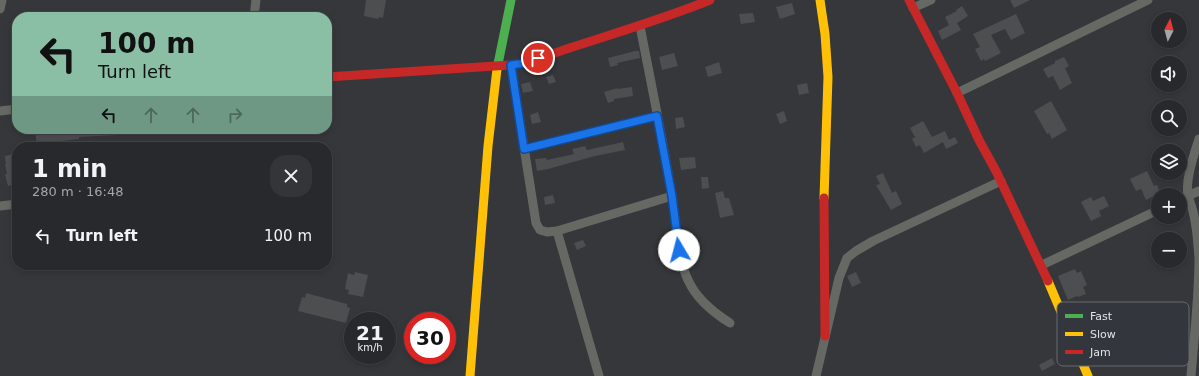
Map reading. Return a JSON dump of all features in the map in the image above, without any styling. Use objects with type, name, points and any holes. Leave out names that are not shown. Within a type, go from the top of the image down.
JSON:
[{"type":"street","points":[[0,9],[2,0]]},
{"type":"street","points":[[255,12],[256,0]]},
{"type":"street","points":[[470,376],[488,146],[497,66],[511,0]]},
{"type":"street","points":[[332,77],[525,63],[673,15],[697,3],[710,0]]},
{"type":"street","points":[[820,0],[825,34],[828,77],[824,212],[825,336]]},
{"type":"street","points":[[931,0],[911,4],[957,93],[979,140],[988,154],[1042,265],[1057,302]]},
{"type":"street","points":[[957,93],[1148,0]]},
{"type":"street","points":[[640,26],[672,196],[679,250],[683,268],[689,282],[698,294],[716,314],[730,323]]},
{"type":"street","points":[[511,65],[536,223],[540,230],[547,232],[557,231],[672,196]]},
{"type":"street","points":[[0,110],[12,109]]},
{"type":"street","points":[[524,149],[657,116]]},
{"type":"street","points":[[1186,188],[1199,139]]},
{"type":"street","points":[[816,376],[839,278],[847,258],[873,241],[1001,181]]},
{"type":"street","points":[[1187,197],[1199,191]]},
{"type":"street","points":[[1187,202],[1192,208],[1196,225],[1199,258],[1199,280],[1191,376]]},
{"type":"street","points":[[0,206],[12,205]]},
{"type":"street","points":[[1042,265],[1151,213]]},
{"type":"street","points":[[557,231],[599,376]]},
{"type":"street","points":[[1084,366],[1088,376]]},
{"type":"building","points":[[366,0],[386,0],[383,18],[379,17],[378,19],[364,16]]},
{"type":"building","points":[[1010,0],[1030,0],[1014,8]]},
{"type":"building","points":[[792,3],[795,14],[780,19],[776,7]]},
{"type":"building","points":[[962,6],[968,16],[957,23],[961,30],[942,40],[938,31],[949,25],[945,17],[957,11],[956,10]]},
{"type":"building","points":[[753,13],[755,22],[741,24],[739,14]]},
{"type":"building","points":[[1016,14],[1025,33],[1011,40],[1005,29],[991,35],[1001,53],[985,61],[984,59],[981,61],[975,49],[980,47],[973,34]]},
{"type":"building","points":[[639,51],[640,58],[617,63],[618,65],[610,67],[608,58]]},
{"type":"building","points":[[674,53],[678,66],[662,70],[659,57]]},
{"type":"building","points":[[1064,57],[1069,66],[1065,68],[1072,83],[1060,90],[1053,76],[1048,78],[1043,69]]},
{"type":"building","points":[[719,62],[722,73],[708,77],[705,67]]},
{"type":"building","points":[[553,75],[556,82],[549,84],[546,77]]},
{"type":"building","points":[[530,82],[533,91],[523,93],[521,84]]},
{"type":"building","points":[[807,83],[809,93],[799,95],[797,85]]},
{"type":"building","points":[[632,87],[633,96],[614,99],[614,101],[608,103],[604,92],[617,88]]},
{"type":"building","points":[[1051,101],[1067,130],[1052,139],[1049,133],[1047,134],[1034,111]]},
{"type":"building","points":[[784,111],[787,121],[780,124],[776,114]]},
{"type":"building","points":[[538,112],[541,122],[532,124],[530,115]]},
{"type":"building","points":[[683,117],[685,127],[676,129],[675,118]]},
{"type":"building","points":[[923,121],[932,137],[945,131],[949,140],[955,137],[958,143],[946,149],[943,142],[924,153],[920,145],[916,147],[912,139],[915,137],[910,128]]},
{"type":"building","points":[[36,134],[118,134],[79,137],[79,139],[53,142],[36,142]]},
{"type":"building","points":[[623,142],[625,150],[537,171],[535,159],[546,158],[547,160],[574,154],[572,149],[585,146],[587,150]]},
{"type":"building","points":[[12,154],[12,185],[8,186],[5,174],[7,174],[5,156]]},
{"type":"building","points":[[695,157],[696,168],[681,170],[679,158]]},
{"type":"building","points":[[1147,171],[1154,186],[1157,185],[1158,188],[1151,188],[1151,198],[1146,200],[1141,189],[1136,191],[1130,179]]},
{"type":"building","points":[[883,173],[892,193],[896,191],[902,204],[891,210],[876,185],[880,184],[876,176]]},
{"type":"building","points":[[701,177],[708,177],[709,188],[702,189]]},
{"type":"building","points":[[723,191],[725,198],[729,198],[734,215],[720,218],[715,193]]},
{"type":"building","points":[[553,195],[555,203],[545,205],[544,197]]},
{"type":"building","points":[[1104,196],[1109,206],[1099,211],[1101,216],[1091,221],[1081,202],[1091,197],[1093,201]]},
{"type":"building","points":[[583,240],[586,246],[577,250],[574,243]]},
{"type":"building","points":[[1075,269],[1077,273],[1081,271],[1087,285],[1083,287],[1086,294],[1068,300],[1058,276]]},
{"type":"building","points":[[355,272],[368,275],[363,297],[348,294],[349,290],[345,289],[348,273],[354,275]]},
{"type":"building","points":[[856,272],[861,283],[852,287],[847,276]]},
{"type":"building","points":[[306,293],[347,304],[347,307],[350,308],[349,312],[344,312],[344,322],[298,311],[302,297],[305,298]]},
{"type":"building","points":[[1052,358],[1055,364],[1042,371],[1039,365]]},
{"type":"traffic: fast","points":[[497,69],[511,0]]},
{"type":"traffic: slow","points":[[820,0],[825,34],[828,77],[824,198]]},
{"type":"traffic: slow","points":[[470,376],[488,146],[497,69]]},
{"type":"traffic: slow","points":[[1048,281],[1057,302]]},
{"type":"traffic: slow","points":[[1084,366],[1088,376]]},
{"type":"traffic: jam","points":[[332,77],[520,64],[646,23],[710,0]]},
{"type":"traffic: jam","points":[[909,0],[997,173],[1048,281]]},
{"type":"traffic: jam","points":[[824,198],[825,336]]},
{"type":"route","points":[[538,58],[525,63],[511,65],[524,149],[657,116],[672,196],[679,250]]}]
